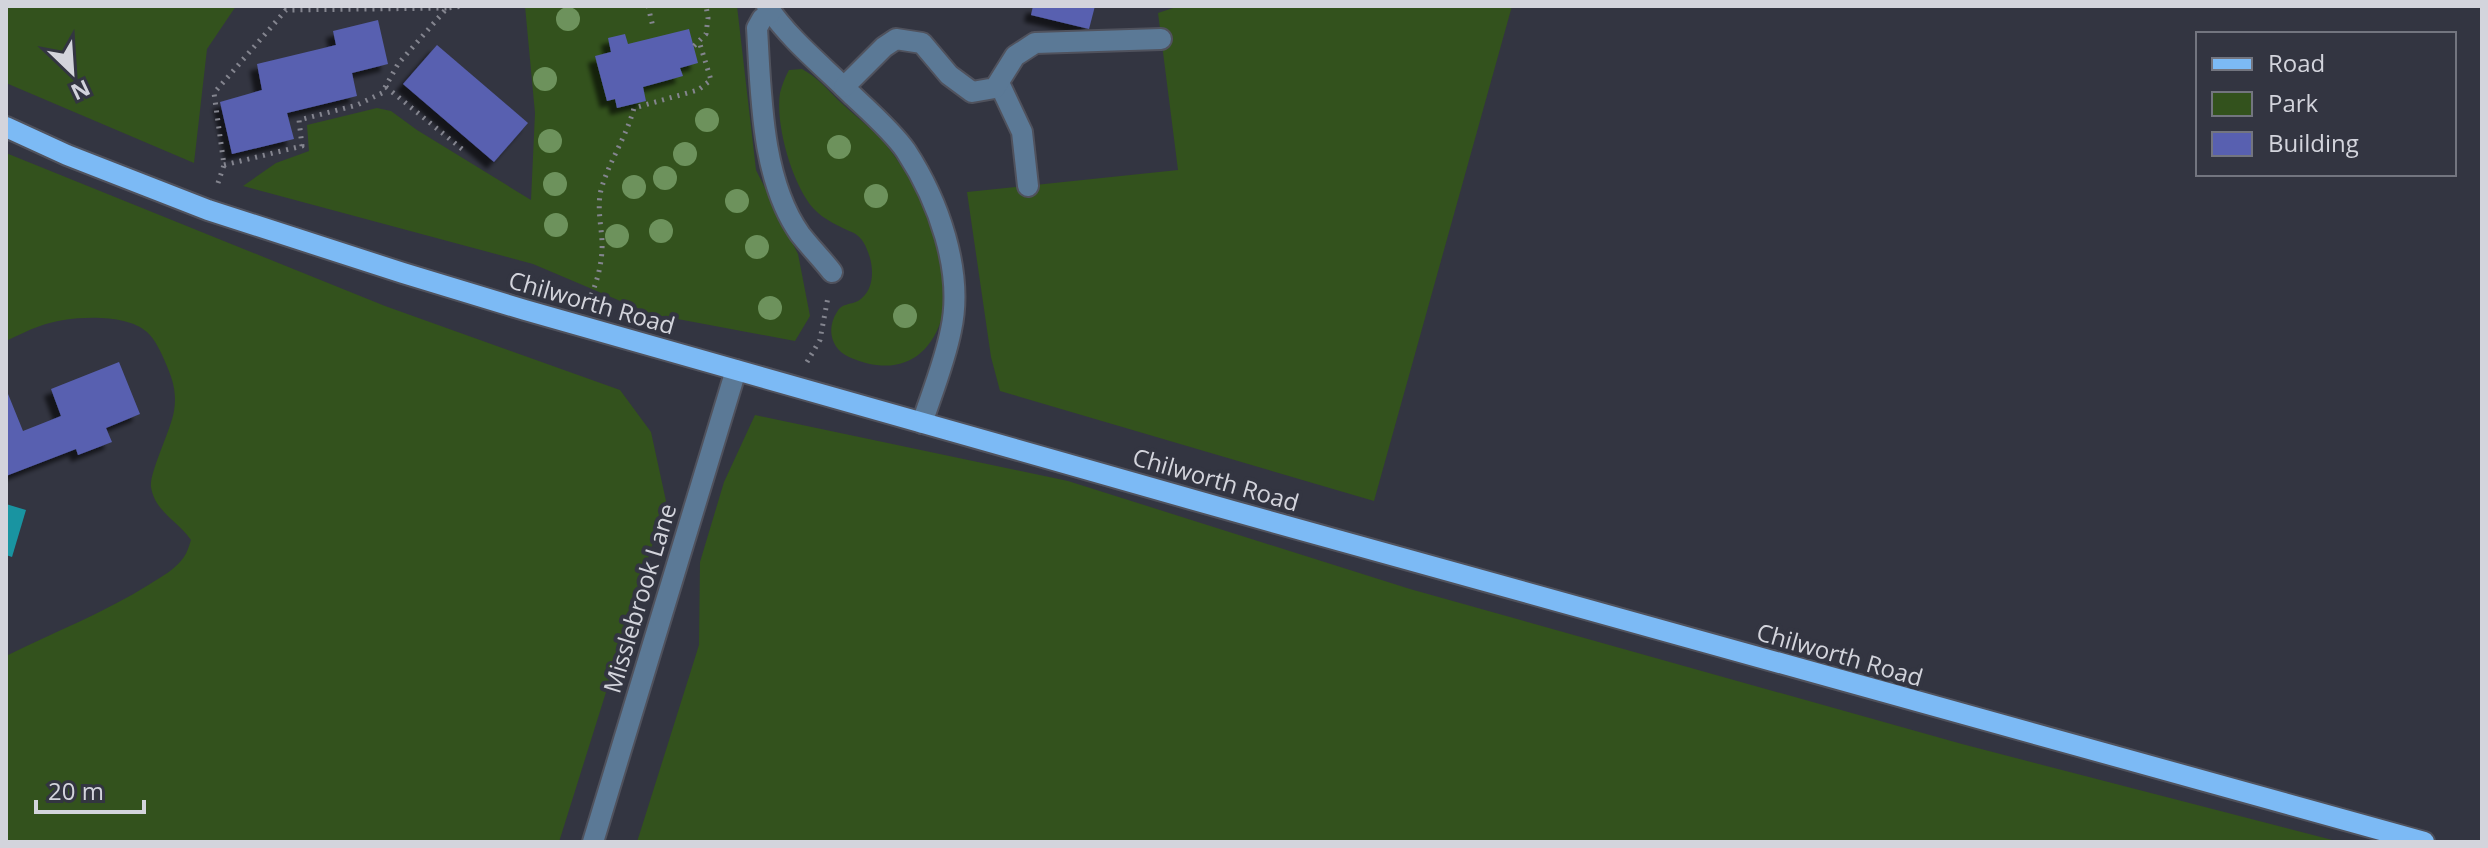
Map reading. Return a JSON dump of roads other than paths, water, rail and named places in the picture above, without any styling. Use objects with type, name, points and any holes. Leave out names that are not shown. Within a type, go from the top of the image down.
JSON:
[{"type":"main road","name":"Chilworth Road","points":[[6,127],[67,155],[208,210],[578,325],[1936,708],[2424,842]]},
{"type":"street","points":[[832,272],[799,232],[778,188],[770,158],[757,28],[769,9],[782,29],[904,148],[930,193],[945,233],[952,272],[952,329],[922,423]]},
{"type":"street","points":[[844,87],[896,39],[922,43],[949,75],[972,92],[995,88],[1015,56],[1035,43],[1161,39]]},
{"type":"street","points":[[999,83],[1022,132],[1028,186]]},
{"type":"street","name":"Misslebrook Lane","points":[[593,842],[736,370]]},
{"type":"water","points":[[6,504],[26,510],[12,557],[6,555]]}]
